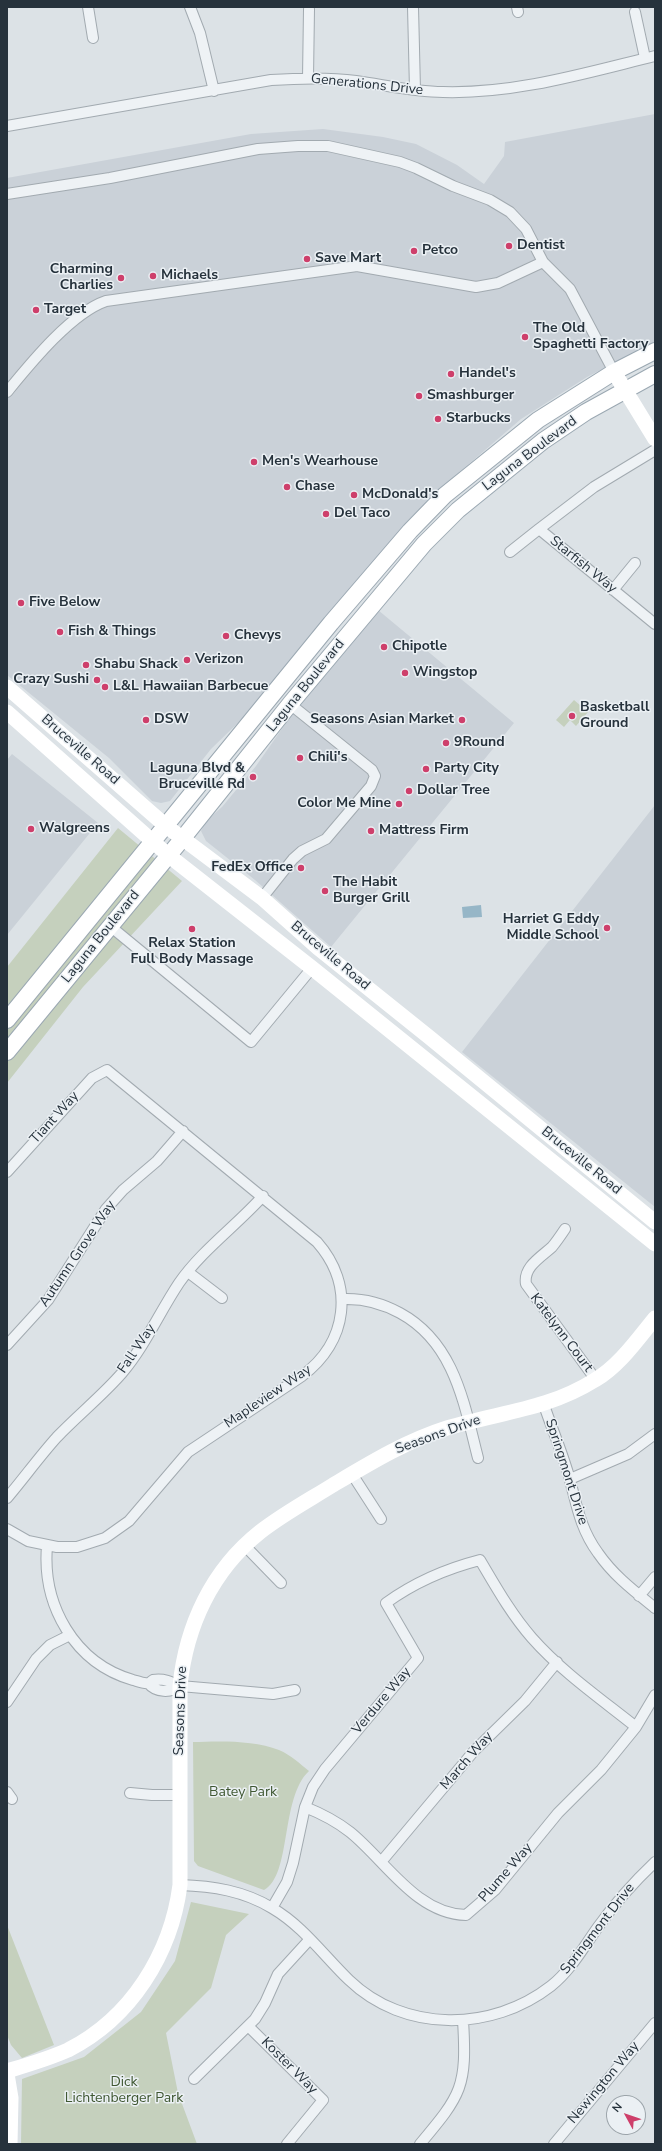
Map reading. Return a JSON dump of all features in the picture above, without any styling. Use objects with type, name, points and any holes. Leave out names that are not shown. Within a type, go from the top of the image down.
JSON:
[{"type":"main road","name":"Laguna Boulevard","points":[[7,1020],[382,561],[445,495],[538,420],[614,372],[655,351]]},
{"type":"main road","points":[[614,372],[655,439]]},
{"type":"main road","name":"Laguna Boulevard","points":[[7,1052],[183,838],[290,704],[415,554],[458,510],[543,441],[586,412],[625,392],[655,374]]},
{"type":"main road","points":[[375,602],[375,588],[396,561],[444,511],[447,501],[445,495]]},
{"type":"main road","name":"Bruceville Road","points":[[7,687],[166,826],[262,898],[318,948],[441,1046],[655,1222]]},
{"type":"main road","name":"Bruceville Road","points":[[7,712],[168,855],[312,968],[655,1244]]},
{"type":"main road","name":"Seasons Drive","points":[[7,2072],[67,2050],[103,2027],[126,2005],[141,1987],[162,1950],[176,1911],[180,1885],[180,1686],[187,1643],[202,1603],[214,1583],[244,1545],[278,1519],[397,1448],[428,1435],[469,1422],[544,1405],[559,1400],[596,1380],[620,1360],[655,1318]]},
{"type":"main road","points":[[7,2072],[11,2098],[10,2144]]},
{"type":"street","points":[[88,7],[93,38]]},
{"type":"street","points":[[190,7],[200,33],[214,91]]},
{"type":"street","points":[[412,7],[415,90]]},
{"type":"street","points":[[308,78],[309,9]]},
{"type":"street","points":[[635,12],[650,57]]},
{"type":"street","name":"Generations Drive","points":[[7,126],[271,80],[308,78],[356,81],[415,90],[470,92],[520,88],[650,57]]},
{"type":"street","points":[[7,194],[110,178],[258,149],[311,145],[328,146],[405,164],[453,186],[490,200],[510,212],[526,229],[544,262],[570,289],[614,372]]},
{"type":"street","points":[[7,392],[46,346],[86,313],[106,301],[357,266],[476,287],[498,283],[544,262]]},
{"type":"street","points":[[539,529],[594,487],[655,450]]},
{"type":"street","name":"Starfish Way","points":[[510,552],[539,529],[655,624]]},
{"type":"street","points":[[613,590],[635,563]]},
{"type":"street","points":[[262,898],[293,860],[306,849],[323,842],[326,839],[374,780],[372,770],[290,704]]},
{"type":"street","points":[[110,926],[251,1042],[312,968]]},
{"type":"street","name":"Mapleview Way","points":[[7,1529],[28,1541],[47,1546],[77,1547],[96,1542],[113,1533],[132,1517],[188,1452],[311,1370],[325,1354],[335,1336],[341,1316],[342,1299],[335,1268],[324,1250],[263,1196],[107,1070]]},
{"type":"street","name":"Tiant Way","points":[[7,1172],[92,1078],[107,1070]]},
{"type":"street","name":"Autumn Grove Way","points":[[7,1345],[48,1300],[106,1209],[123,1190],[157,1161],[183,1131]]},
{"type":"street","name":"Fall Way","points":[[7,1498],[57,1437],[92,1405],[123,1372],[136,1354],[179,1283],[203,1254],[238,1223],[263,1196]]},
{"type":"street","name":"Katelynn Court","points":[[565,1229],[553,1246],[530,1266],[524,1276],[526,1284],[596,1380]]},
{"type":"street","points":[[188,1272],[222,1298]]},
{"type":"street","points":[[342,1299],[364,1300],[384,1306],[413,1321],[429,1335],[453,1370],[478,1458]]},
{"type":"street","name":"Springmont Drive","points":[[544,1405],[570,1479],[579,1518],[591,1542],[609,1568],[639,1596],[655,1608]]},
{"type":"street","points":[[570,1479],[628,1454],[655,1434]]},
{"type":"street","points":[[352,1474],[381,1519]]},
{"type":"street","points":[[244,1545],[281,1583]]},
{"type":"street","points":[[47,1546],[46,1568],[49,1589],[55,1610],[70,1635],[89,1655],[111,1671],[130,1679],[148,1683],[151,1687],[161,1690],[173,1691],[180,1686],[273,1694],[295,1690]]},
{"type":"street","name":"Verdure Way","points":[[272,1908],[287,1882],[294,1863],[304,1807],[313,1787],[325,1769],[418,1658],[386,1603],[404,1590],[435,1573],[480,1560],[514,1615],[533,1638],[557,1662],[636,1727]]},
{"type":"street","points":[[639,1596],[655,1577]]},
{"type":"street","points":[[7,1702],[36,1659],[50,1645],[70,1635]]},
{"type":"street","name":"March Way","points":[[381,1862],[474,1751],[525,1701],[557,1662]]},
{"type":"street","name":"Plume Way","points":[[304,1807],[341,1825],[407,1887],[424,1900],[454,1915],[466,1915],[504,1880],[536,1838],[601,1770],[636,1727],[655,1695]]},
{"type":"street","points":[[130,1793],[152,1795],[180,1794]]},
{"type":"street","name":"Springmont Drive","points":[[180,1885],[227,1890],[259,1901],[291,1921],[350,1980],[376,2000],[415,2016],[436,2020],[463,2020],[484,2018],[510,2010],[534,1998],[552,1986],[574,1963],[612,1908],[655,1862]]},
{"type":"street","points":[[194,2079],[248,2026],[260,2012],[278,1974],[310,1939]]},
{"type":"street","points":[[420,2144],[452,2106],[461,2087],[465,2066],[463,2020]]},
{"type":"street","name":"Newington Way","points":[[554,2144],[655,2023]]},
{"type":"street","name":"Koster Way","points":[[248,2026],[323,2100],[287,2144]]},
{"type":"shaded area","points":[[655,114],[655,342],[587,377],[521,419],[433,495],[363,574],[245,716],[211,749],[170,801],[161,803],[152,801],[109,758],[7,675],[7,178],[251,134],[323,129],[383,137],[416,144],[457,165],[484,184],[504,156],[505,142]]},
{"type":"shaded area","points":[[378,610],[514,723],[331,947],[255,880],[206,841],[201,831],[207,820],[222,807],[256,766],[293,713]]},
{"type":"shaded area","points":[[12,754],[98,823],[7,935],[7,760]]},
{"type":"shaded area","name":"Harriet G Eddy Middle School","points":[[655,805],[655,1207],[462,1052]]},
{"type":"green space","name":"Basketball Ground","points":[[574,700],[588,712],[576,726],[570,720],[564,727],[556,720]]},
{"type":"green space","points":[[118,828],[182,881],[83,987],[7,1083],[7,967]]},
{"type":"green space","name":"Batey Park","points":[[214,1741],[259,1744],[287,1754],[309,1771],[300,1783],[294,1799],[279,1869],[273,1882],[264,1890],[198,1866],[194,1861],[193,1742]]},
{"type":"green space","name":"Dick Lichtenberger Park","points":[[191,1902],[249,1914],[226,1935],[211,1988],[166,2033],[178,2093],[197,2144],[21,2144],[22,2079],[84,2057],[141,2012],[175,1961]]},
{"type":"green space","points":[[7,1925],[54,2045],[22,2058],[11,2045],[7,2035]]},
{"type":"water","points":[[481,905],[482,917],[463,918],[462,907]]},
{"type":"place","name":"Dentist","points":[[509,246]]},
{"type":"place","name":"Petco","points":[[414,251]]},
{"type":"place","name":"Save Mart","points":[[307,259]]},
{"type":"place","name":"Michaels","points":[[153,276]]},
{"type":"place","name":"Charming Charlies","points":[[121,278]]},
{"type":"place","name":"Target","points":[[36,310]]},
{"type":"place","name":"The Old Spaghetti Factory","points":[[525,337]]},
{"type":"place","name":"Handel's","points":[[451,374]]},
{"type":"place","name":"Smashburger","points":[[419,396]]},
{"type":"place","name":"Starbucks","points":[[438,419]]},
{"type":"place","name":"Men's Wearhouse","points":[[254,462]]},
{"type":"place","name":"Chase","points":[[287,487]]},
{"type":"place","name":"McDonald's","points":[[354,495]]},
{"type":"place","name":"Del Taco","points":[[326,514]]},
{"type":"place","name":"Five Below","points":[[21,603]]},
{"type":"place","name":"Fish & Things","points":[[60,632]]},
{"type":"place","name":"Chevys","points":[[226,636]]},
{"type":"place","name":"Chipotle","points":[[384,647]]},
{"type":"place","name":"Verizon","points":[[187,660]]},
{"type":"place","name":"Shabu Shack","points":[[86,665]]},
{"type":"place","name":"Wingstop","points":[[405,673]]},
{"type":"place","name":"Crazy Sushi","points":[[97,680]]},
{"type":"place","name":"L&L Hawaiian Barbecue","points":[[105,687]]},
{"type":"place","name":"Basketball Ground","points":[[572,716]]},
{"type":"place","name":"DSW","points":[[146,720]]},
{"type":"place","name":"Seasons Asian Market","points":[[462,720]]},
{"type":"place","name":"9Round","points":[[446,743]]},
{"type":"place","name":"Chili's","points":[[300,758]]},
{"type":"place","name":"Party City","points":[[426,769]]},
{"type":"place","name":"Laguna Blvd & Bruceville Rd","points":[[253,777]]},
{"type":"place","name":"Dollar Tree","points":[[409,791]]},
{"type":"place","name":"Color Me Mine","points":[[399,804]]},
{"type":"place","name":"Walgreens","points":[[31,829]]},
{"type":"place","name":"Mattress Firm","points":[[371,831]]},
{"type":"place","name":"FedEx Office","points":[[301,868]]},
{"type":"place","name":"The Habit Burger Grill","points":[[325,891]]},
{"type":"place","name":"Harriet G Eddy Middle School","points":[[607,928]]},
{"type":"place","name":"Relax Station Full Body Massage","points":[[192,929]]}]
